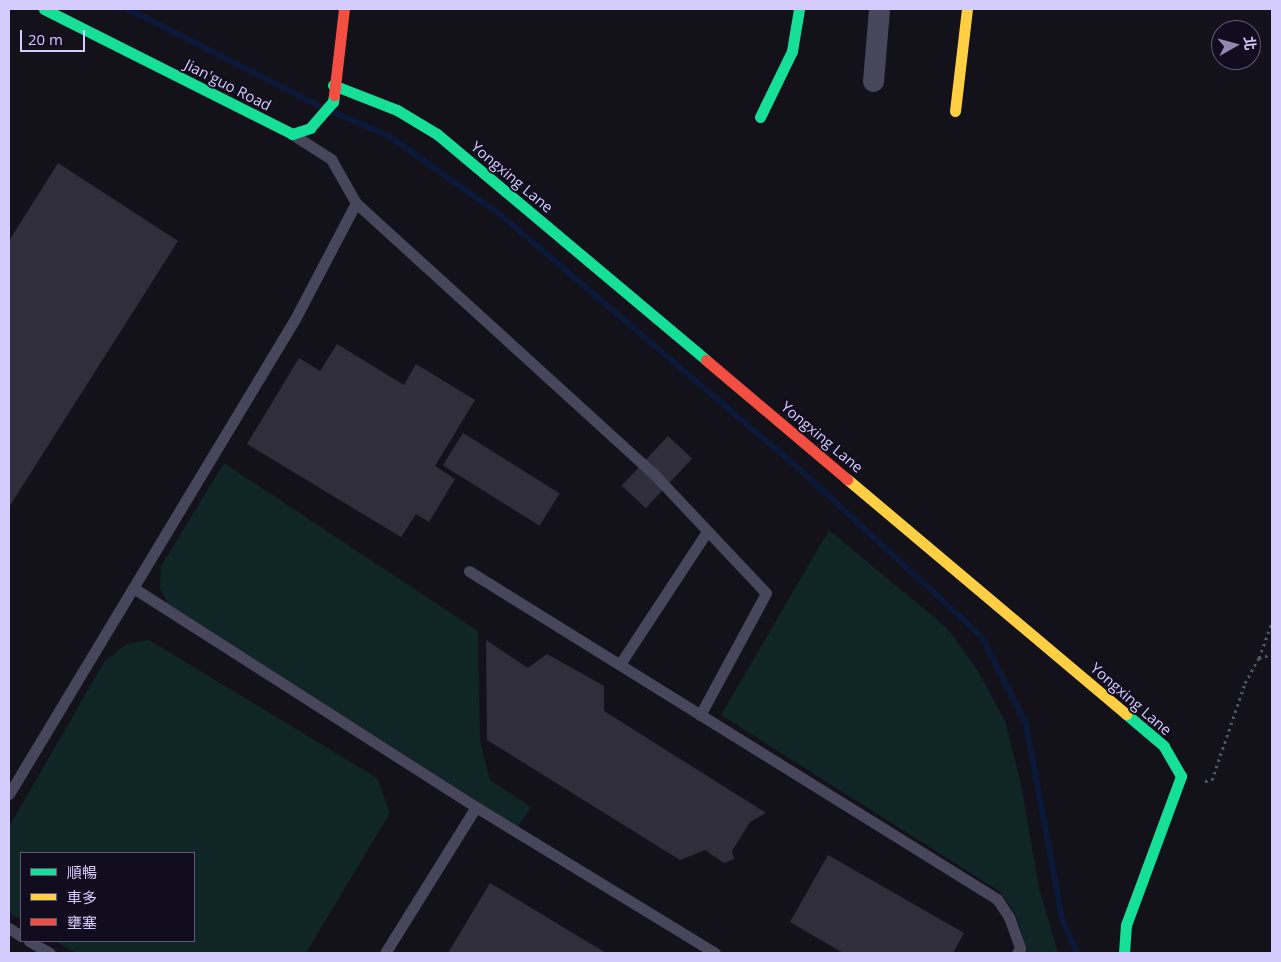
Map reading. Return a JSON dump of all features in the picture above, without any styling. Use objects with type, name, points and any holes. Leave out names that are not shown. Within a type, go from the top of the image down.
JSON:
[{"type":"street","name":"Jian'guo Road","points":[[44,9],[292,134]]},
{"type":"street","points":[[292,134],[310,128],[322,118],[333,102],[344,9]]},
{"type":"street","points":[[760,117],[792,51],[799,9]]},
{"type":"street","points":[[873,81],[879,9]]},
{"type":"street","points":[[955,111],[967,9]]},
{"type":"street","name":"Yongxing Lane","points":[[334,86],[397,110],[437,134],[482,171],[1164,746],[1181,776],[1179,786]]},
{"type":"street","points":[[1124,953],[1126,925],[1159,829],[1179,786]]},
{"type":"lane","points":[[292,134],[331,159],[356,203],[652,472],[706,533],[766,593],[700,715]]},
{"type":"lane","points":[[9,794],[295,319],[356,203]]},
{"type":"lane","points":[[620,664],[706,533]]},
{"type":"lane","points":[[469,571],[997,899],[1009,917],[1020,948],[1017,953]]},
{"type":"lane","points":[[134,589],[476,807],[715,953]]},
{"type":"lane","points":[[385,953],[476,807]]},
{"type":"lane","points":[[9,928],[20,935]]},
{"type":"lane","points":[[32,942],[50,953]]},
{"type":"path","points":[[1179,786],[1212,780],[1245,683],[1259,658],[1272,623]]},
{"type":"path","points":[[1259,658],[1272,654]]},
{"type":"green space","points":[[224,463],[478,631],[480,741],[490,780],[531,807],[518,827],[167,603],[160,588],[161,566]]},
{"type":"green space","points":[[829,530],[947,628],[978,671],[1005,721],[1021,784],[1039,888],[1058,953],[1025,953],[1027,949],[1015,913],[999,891],[721,715]]},
{"type":"green space","points":[[149,640],[377,778],[390,813],[306,953],[76,953],[57,942],[195,942],[195,852],[20,852],[20,919],[9,913],[9,827],[104,662],[126,644]]},
{"type":"building","points":[[58,163],[178,241],[9,507],[9,241]]},
{"type":"building","points":[[337,344],[404,385],[416,364],[475,400],[435,466],[455,479],[429,522],[416,514],[401,537],[247,444],[299,358],[320,371]]},
{"type":"building","points":[[463,433],[560,493],[540,526],[443,465]]},
{"type":"building","points":[[668,436],[692,459],[646,508],[622,486]]},
{"type":"building","points":[[486,640],[528,668],[547,654],[604,686],[604,711],[766,813],[750,822],[732,851],[734,859],[724,863],[705,850],[680,860],[487,740]]},
{"type":"building","points":[[828,855],[964,933],[953,953],[843,953],[790,922]]},
{"type":"building","points":[[490,883],[606,953],[448,953]]},
{"type":"waterway","points":[[128,9],[319,106]]},
{"type":"waterway","points":[[333,112],[389,136],[502,216],[807,476],[982,637],[1026,724],[1062,919],[1077,953]]},
{"type":"traffic: fast","points":[[44,9],[292,134],[310,128],[333,102],[334,95]]},
{"type":"traffic: fast","points":[[760,117],[792,51],[799,9]]},
{"type":"traffic: fast","points":[[333,85],[397,110],[437,134],[706,360]]},
{"type":"traffic: fast","points":[[1124,953],[1126,925],[1181,776],[1164,746],[1126,714]]},
{"type":"traffic: slow","points":[[955,111],[967,9]]},
{"type":"traffic: slow","points":[[847,479],[1126,714]]},
{"type":"traffic: jam","points":[[334,95],[344,9]]},
{"type":"traffic: jam","points":[[706,360],[847,479]]}]
